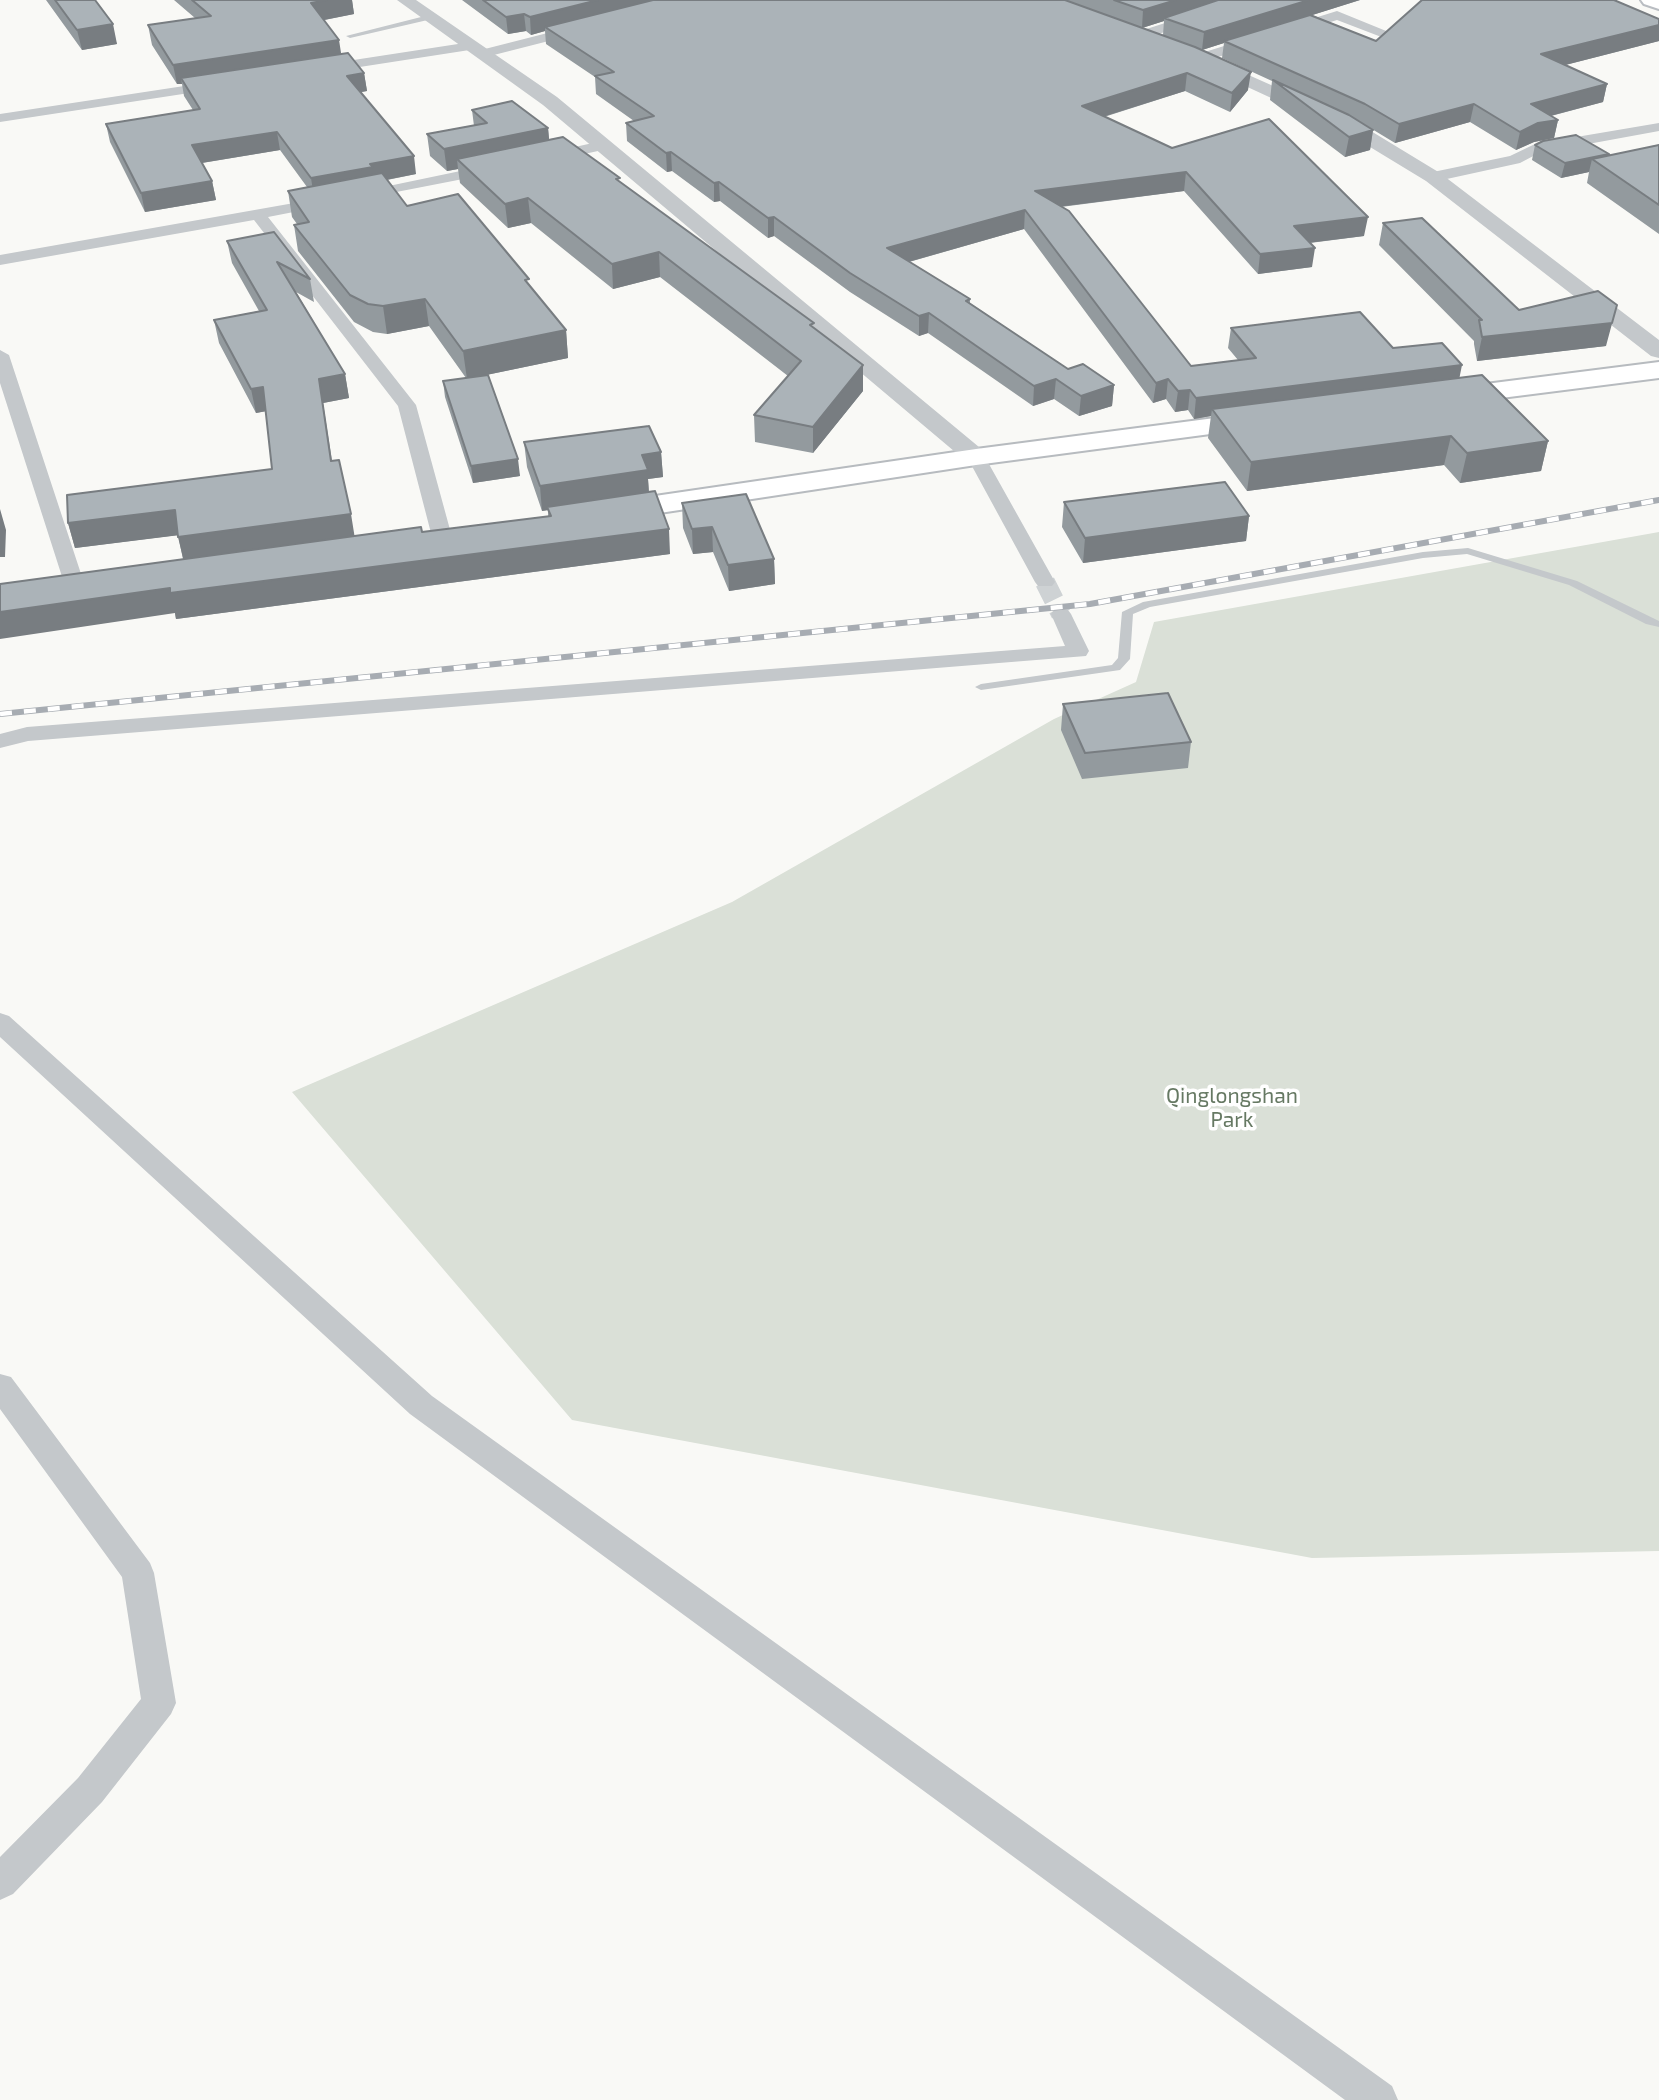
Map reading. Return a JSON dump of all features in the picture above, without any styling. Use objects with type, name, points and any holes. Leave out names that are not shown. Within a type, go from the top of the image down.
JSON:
[{"type":"main road","points":[[1651,0],[1659,3]]},
{"type":"main road","points":[[1413,401],[1659,370]]},
{"type":"main road","points":[[579,516],[976,457],[1290,416]]},
{"type":"street","points":[[405,0],[550,101],[976,457],[1045,582]]},
{"type":"street","points":[[1136,32],[1251,0]]},
{"type":"street","points":[[1200,58],[1337,15],[1389,35]]},
{"type":"street","points":[[310,71],[477,50],[588,27]]},
{"type":"street","points":[[1136,32],[1200,58],[1354,129],[1433,177],[1659,351]]},
{"type":"street","points":[[0,118],[229,83]]},
{"type":"street","points":[[1433,177],[1515,160],[1535,149],[1659,127]]},
{"type":"street","points":[[536,160],[601,146]]},
{"type":"street","points":[[0,260],[258,215],[510,165]]},
{"type":"street","points":[[258,215],[407,405],[442,537]]},
{"type":"street","points":[[0,355],[75,586]]},
{"type":"street","points":[[0,741],[27,734],[1078,651],[1061,614]]},
{"type":"street","points":[[0,1022],[421,1405],[1378,2100]]},
{"type":"street","points":[[0,1386],[138,1573],[159,1703],[90,1790],[0,1882]]},
{"type":"lane","points":[[350,36],[429,17]]},
{"type":"lane","points":[[981,687],[1116,668],[1124,659],[1128,612],[1147,604],[1423,555],[1468,551],[1573,583],[1659,624]]},
{"type":"green space","name":"Qinglongshan Park","points":[[1659,532],[1659,1551],[1312,1558],[572,1420],[292,1092],[732,902],[1054,719],[1136,682],[1154,622]]},
{"type":"building","points":[[55,0],[95,0],[113,24],[77,30]]},
{"type":"building","points":[[192,0],[327,0],[311,3],[339,40],[173,65],[148,25],[211,16]]},
{"type":"building","points":[[483,0],[598,0],[530,17],[524,14],[506,17]]},
{"type":"building","points":[[653,0],[1065,0],[1195,47],[1251,72],[1232,93],[1187,73],[1082,106],[1172,148],[1269,119],[1368,217],[1294,226],[1315,248],[1260,254],[1186,172],[1035,191],[1069,211],[1191,366],[1256,358],[1231,328],[1360,312],[1393,348],[1442,343],[1462,365],[1196,398],[1190,390],[1178,391],[1168,379],[1156,383],[1025,210],[887,248],[970,299],[966,301],[1068,369],[1083,364],[1114,385],[1081,396],[1056,379],[1034,386],[929,313],[919,316],[850,273],[774,217],[768,218],[719,182],[714,183],[671,152],[666,153],[626,123],[654,116],[595,76],[614,72],[545,27]]},
{"type":"building","points":[[1114,0],[1176,0],[1143,10]]},
{"type":"building","points":[[1218,0],[1309,0],[1204,32],[1164,18]]},
{"type":"building","points":[[1422,0],[1614,0],[1659,19],[1659,25],[1541,54],[1607,84],[1531,104],[1558,120],[1538,123],[1520,132],[1474,104],[1399,124],[1365,104],[1224,41],[1310,15],[1376,41]]},
{"type":"building","points":[[348,53],[364,73],[347,76],[414,156],[370,164],[373,167],[311,178],[277,132],[192,145],[212,181],[141,193],[106,124],[200,109],[181,78]]},
{"type":"building","points":[[1273,80],[1349,115],[1373,130],[1349,137]]},
{"type":"building","points":[[512,101],[548,128],[444,149],[427,134],[487,123],[472,110]]},
{"type":"building","points":[[1576,135],[1609,154],[1565,163],[1535,145],[1543,141]]},
{"type":"building","points":[[563,137],[620,178],[616,179],[814,323],[810,325],[863,365],[813,427],[754,415],[801,361],[659,252],[612,264],[528,198],[505,204],[457,159]]},
{"type":"building","points":[[1659,145],[1659,205],[1592,159]]},
{"type":"building","points":[[382,173],[407,206],[458,194],[529,279],[525,280],[566,330],[463,351],[425,299],[383,306],[368,304],[350,295],[294,225],[309,222],[288,191]]},
{"type":"building","points":[[1422,218],[1519,310],[1598,291],[1617,305],[1612,323],[1482,337],[1479,320],[1482,320],[1383,223]]},
{"type":"building","points":[[274,232],[310,279],[277,262],[345,374],[319,379],[331,461],[339,460],[351,514],[178,537],[175,510],[68,523],[67,495],[272,469],[263,387],[251,389],[214,320],[267,310],[227,241]]},
{"type":"building","points":[[488,375],[518,459],[471,466],[443,381]]},
{"type":"building","points":[[1482,375],[1548,441],[1467,453],[1451,436],[1251,462],[1212,409]]},
{"type":"building","points":[[649,426],[661,452],[642,455],[648,470],[540,486],[524,442]]},
{"type":"building","points":[[1225,482],[1249,516],[1085,538],[1064,502]]},
{"type":"building","points":[[655,491],[669,529],[170,593],[170,588],[0,612],[0,584],[421,527],[422,532],[551,516],[547,507]]},
{"type":"building","points":[[746,494],[774,559],[728,565],[712,527],[692,529],[682,503]]},
{"type":"building","points":[[1168,693],[1191,742],[1085,753],[1063,704]]},
{"type":"tunnel","points":[[1045,582],[1061,614]]},
{"type":"railway","points":[[0,714],[1090,604],[1659,500]]}]
